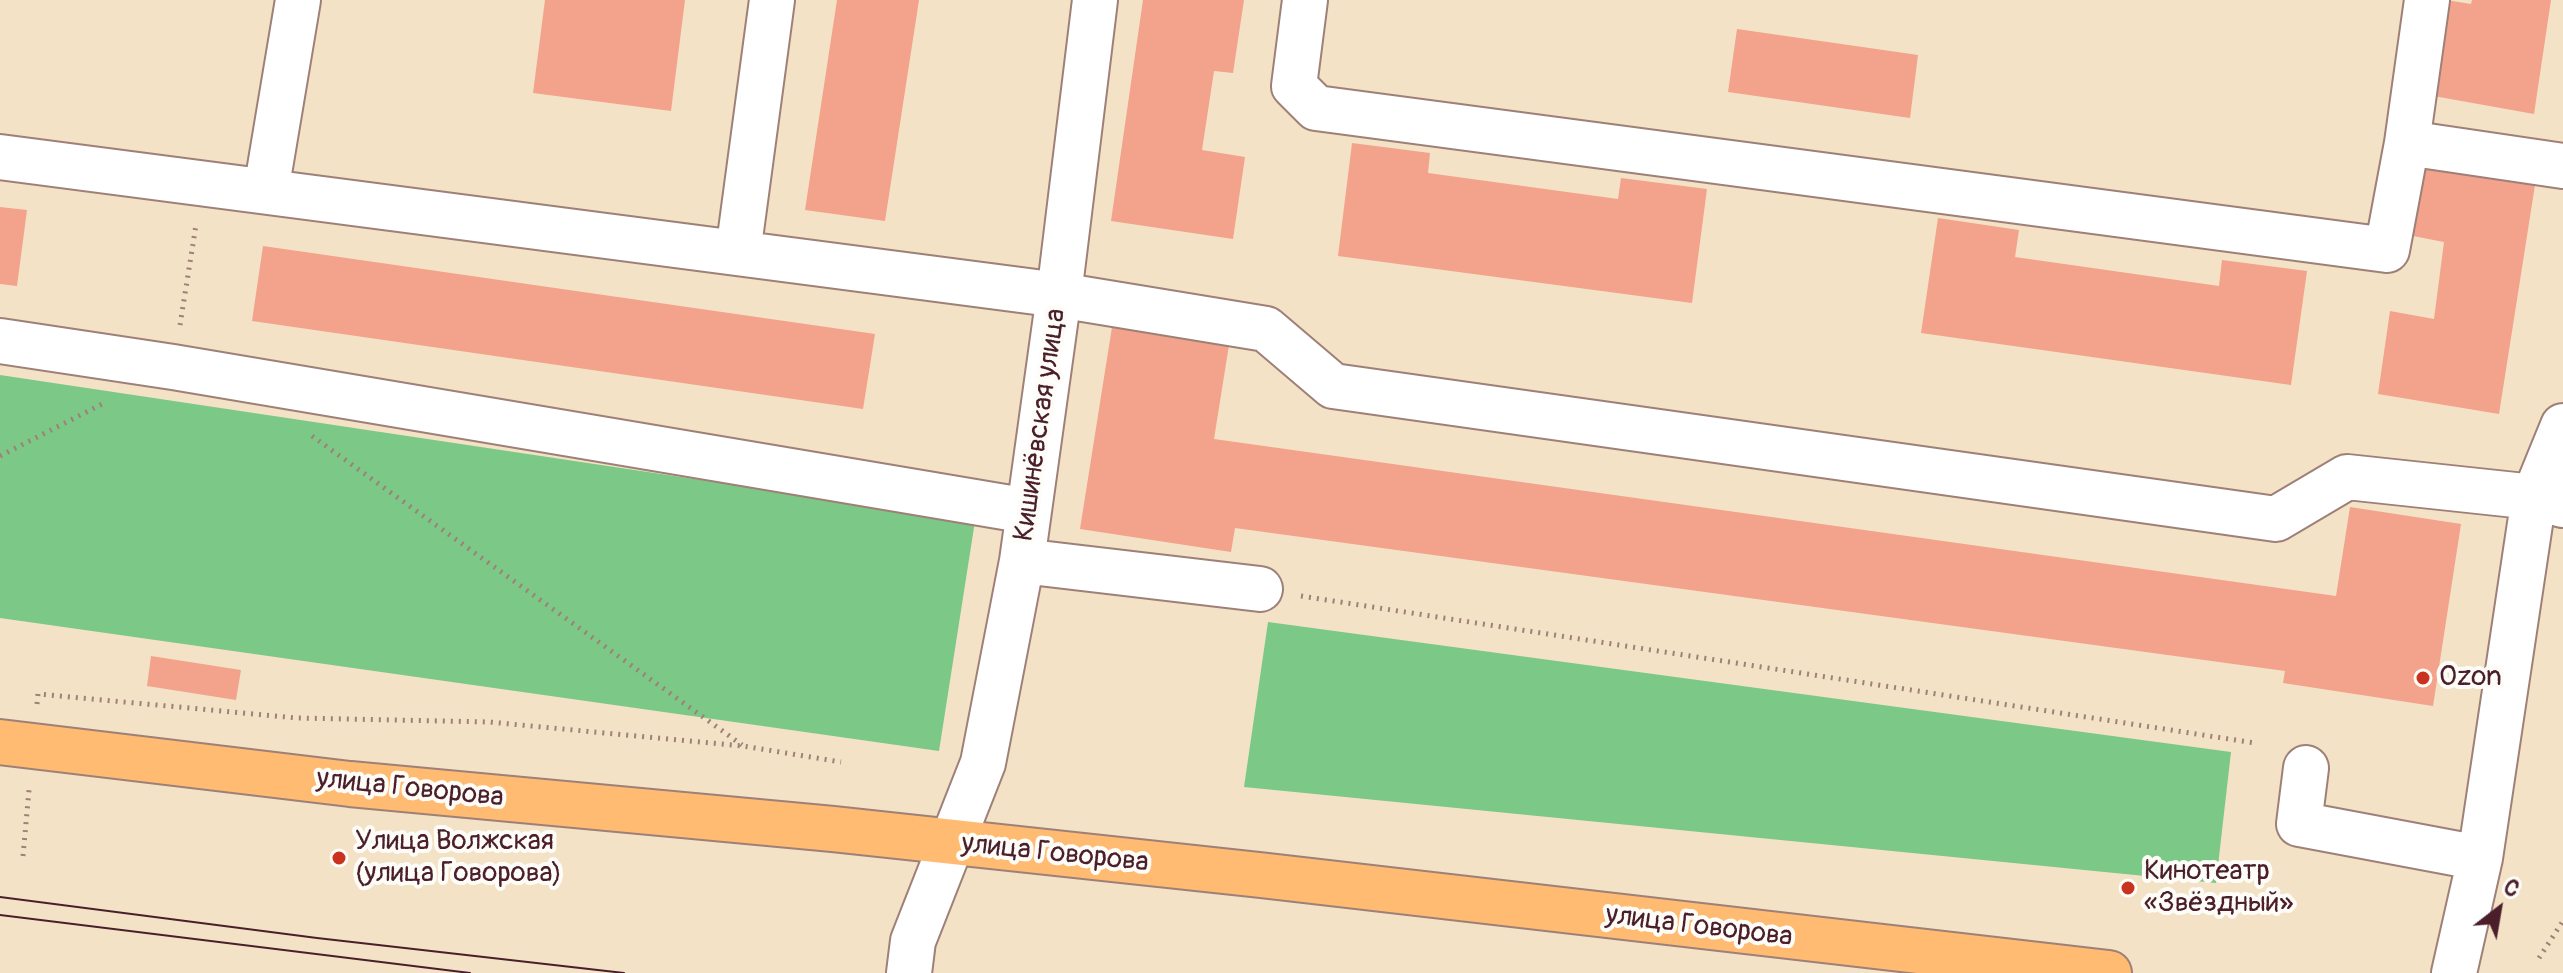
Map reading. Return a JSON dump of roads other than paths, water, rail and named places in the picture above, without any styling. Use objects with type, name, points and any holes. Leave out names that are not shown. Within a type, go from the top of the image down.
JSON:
[{"type":"main road","name":"улица Говорова","points":[[0,742],[350,784],[833,829],[1260,875],[2109,973]]},
{"type":"street","points":[[266,191],[298,0]]},
{"type":"street","points":[[738,253],[772,0]]},
{"type":"street","name":"Кишинёвская улица","points":[[909,973],[913,941],[983,763],[1022,561],[1095,0]]},
{"type":"street","points":[[1305,0],[1294,86],[1316,108],[2387,250],[2407,143],[2427,0]]},
{"type":"street","points":[[2407,143],[2563,166]]},
{"type":"street","points":[[0,157],[1059,295],[1266,329],[1333,386],[2276,519],[2347,477],[2549,501]]},
{"type":"street","points":[[0,341],[173,367],[1028,511]]},
{"type":"street","points":[[2454,973],[2480,858],[2563,426]]},
{"type":"street","points":[[1022,561],[1260,589]]},
{"type":"street","points":[[2306,768],[2299,824],[2480,858]]},
{"type":"tram line","points":[[0,897],[624,973]]},
{"type":"tram line","points":[[0,915],[470,973]]},
{"type":"place","name":"Ozon","points":[[2423,678]]},
{"type":"place","name":"Улица Волжская (улица Говорова)","points":[[339,858]]},
{"type":"place","name":"Кинотеатр «Звёздный»","points":[[2128,888]]}]
